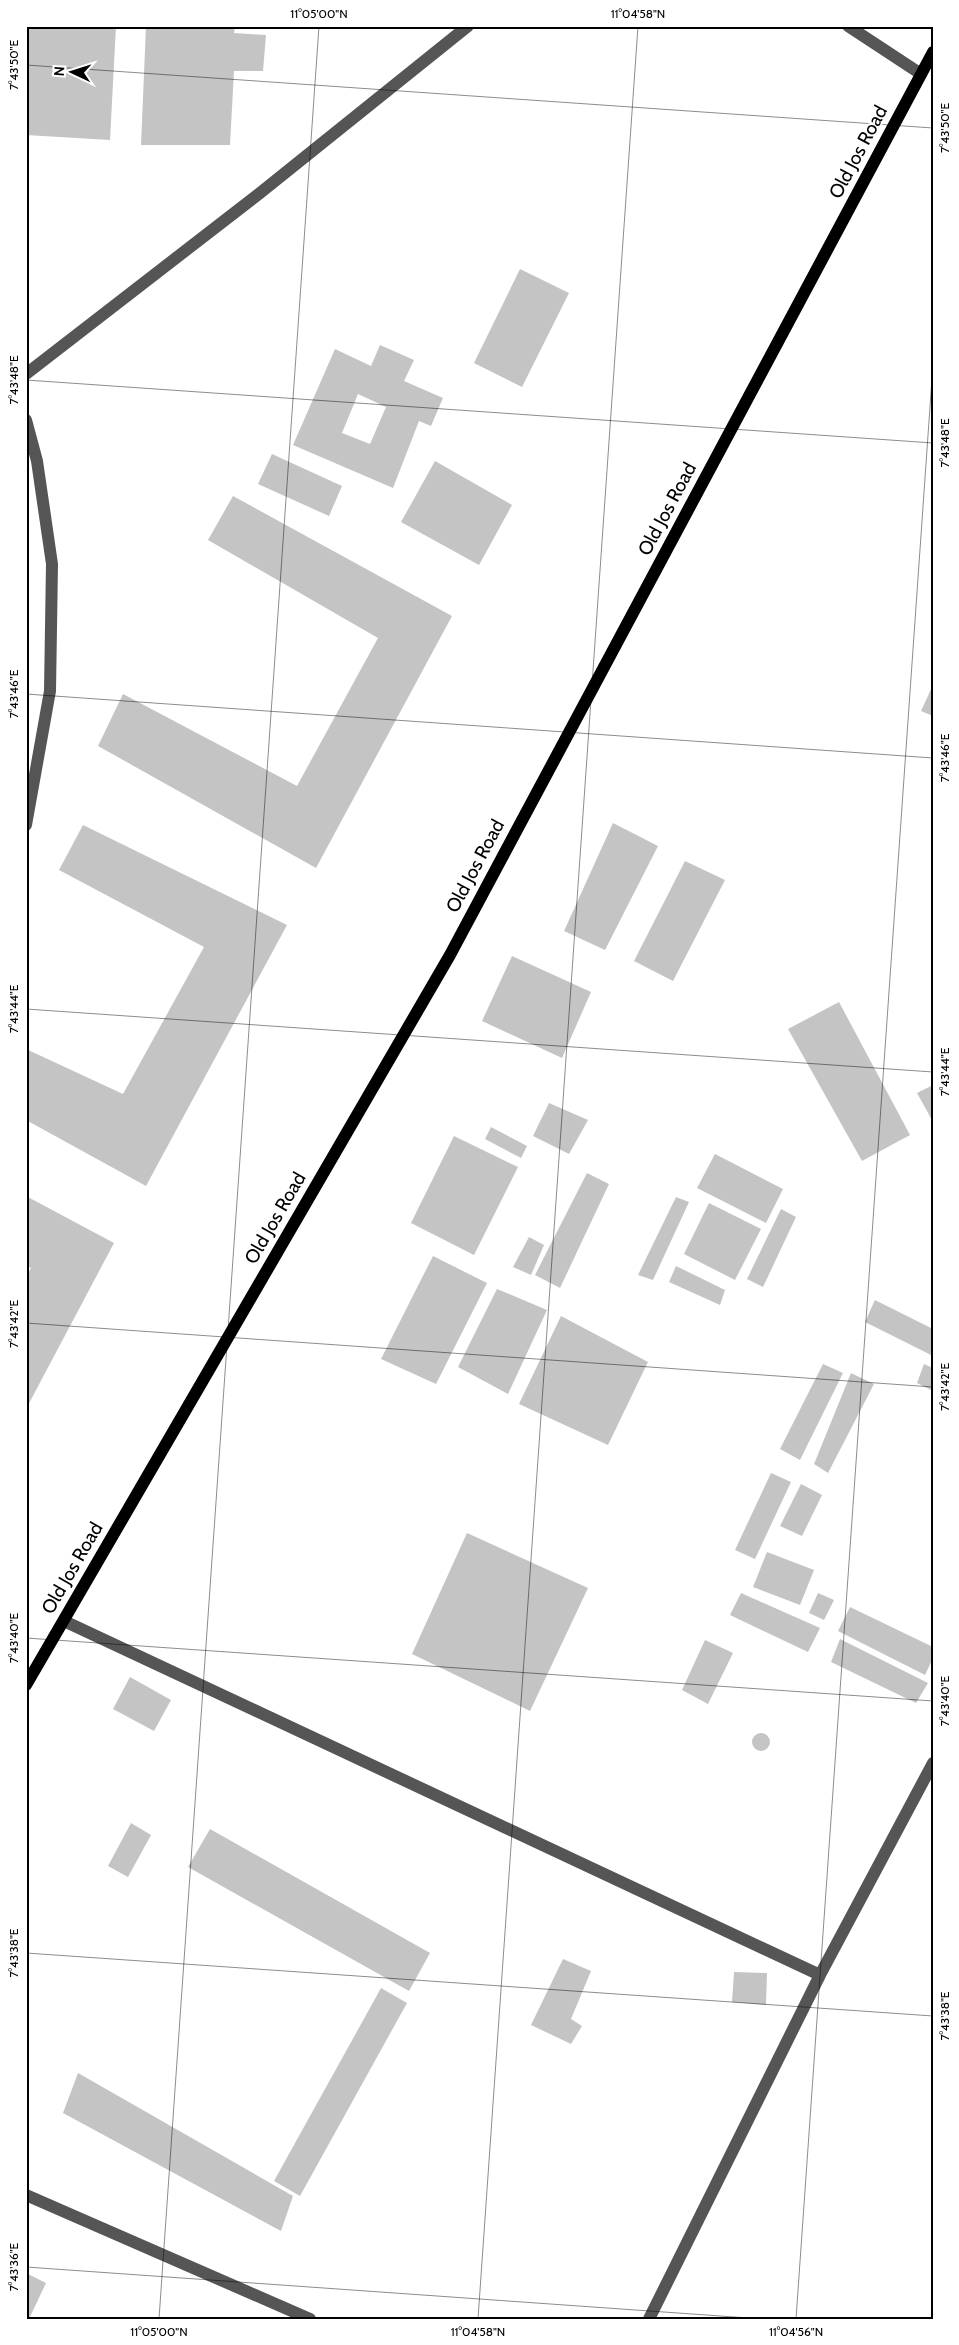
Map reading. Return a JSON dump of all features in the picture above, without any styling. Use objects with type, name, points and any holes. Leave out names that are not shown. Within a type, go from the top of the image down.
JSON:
[{"type":"main road","name":"Old Jos Road","points":[[26,1685],[450,955],[933,52]]},
{"type":"street","points":[[26,374],[260,193],[468,26]]},
{"type":"street","points":[[848,26],[921,74]]},
{"type":"street","points":[[26,420],[37,461],[52,564],[50,691],[26,826]]},
{"type":"street","points":[[64,1621],[820,1976]]},
{"type":"street","points":[[649,2319],[820,1976],[933,1763]]},
{"type":"street","points":[[26,2194],[283,2314],[310,2319]]},
{"type":"building","points":[[26,26],[116,26],[110,140],[26,135]]},
{"type":"building","points":[[146,26],[235,26],[234,33],[266,35],[263,71],[234,71],[230,145],[141,145]]},
{"type":"building","points":[[520,269],[569,293],[522,387],[474,363]]},
{"type":"building","points":[[380,345],[414,360],[404,381],[443,398],[431,426],[419,421],[393,488],[293,445],[335,349],[371,366]],"holes":[[[358,394],[386,407],[370,444],[342,433]]]},
{"type":"building","points":[[272,454],[342,486],[329,516],[258,484]]},
{"type":"building","points":[[435,461],[512,505],[479,565],[401,522]]},
{"type":"building","points":[[233,496],[452,616],[316,868],[98,746],[123,694],[297,786],[378,638],[208,540]]},
{"type":"building","points":[[933,685],[933,716],[921,711]]},
{"type":"building","points":[[613,823],[658,846],[605,950],[564,931]]},
{"type":"building","points":[[83,825],[287,925],[146,1186],[26,1120],[26,1049],[123,1094],[204,947],[59,870]]},
{"type":"building","points":[[685,861],[725,880],[673,981],[634,961]]},
{"type":"building","points":[[512,956],[591,992],[562,1058],[482,1021]]},
{"type":"building","points":[[839,1002],[910,1135],[862,1161],[788,1029]]},
{"type":"building","points":[[933,1085],[933,1122],[917,1093]]},
{"type":"building","points":[[549,1103],[588,1120],[569,1154],[533,1136]]},
{"type":"building","points":[[491,1127],[527,1146],[521,1158],[485,1139]]},
{"type":"building","points":[[454,1136],[518,1167],[474,1255],[411,1223]]},
{"type":"building","points":[[715,1154],[783,1189],[766,1223],[697,1188]]},
{"type":"building","points":[[587,1173],[609,1184],[560,1288],[535,1275]]},
{"type":"building","points":[[26,1196],[114,1243],[26,1409],[26,1277],[31,1268],[26,1265]]},
{"type":"building","points":[[676,1197],[689,1202],[653,1280],[638,1275]]},
{"type":"building","points":[[709,1203],[761,1229],[735,1280],[684,1254]]},
{"type":"building","points":[[781,1209],[796,1217],[763,1287],[747,1279]]},
{"type":"building","points":[[529,1237],[544,1245],[531,1275],[513,1267]]},
{"type":"building","points":[[433,1256],[487,1283],[436,1384],[381,1359]]},
{"type":"building","points":[[676,1266],[725,1290],[720,1305],[669,1282]]},
{"type":"building","points":[[497,1289],[547,1310],[508,1394],[458,1367]]},
{"type":"building","points":[[875,1300],[933,1329],[933,1356],[865,1322]]},
{"type":"building","points":[[561,1316],[648,1362],[608,1445],[519,1404]]},
{"type":"building","points":[[823,1364],[843,1373],[800,1460],[780,1449]]},
{"type":"building","points":[[924,1364],[933,1368],[933,1391],[917,1383]]},
{"type":"building","points":[[851,1373],[874,1384],[828,1473],[814,1464]]},
{"type":"building","points":[[771,1473],[791,1482],[755,1559],[735,1550]]},
{"type":"building","points":[[801,1484],[822,1495],[802,1536],[780,1526]]},
{"type":"building","points":[[467,1533],[588,1588],[530,1711],[412,1654]]},
{"type":"building","points":[[767,1552],[814,1570],[800,1605],[753,1587]]},
{"type":"building","points":[[741,1593],[820,1628],[808,1652],[730,1615]]},
{"type":"building","points":[[818,1593],[834,1600],[824,1620],[809,1613]]},
{"type":"building","points":[[850,1607],[933,1647],[933,1658],[925,1675],[838,1631]]},
{"type":"building","points":[[840,1639],[928,1683],[916,1703],[831,1662]]},
{"type":"building","points":[[705,1640],[733,1653],[708,1704],[682,1690]]},
{"type":"building","points":[[130,1677],[171,1700],[154,1731],[113,1709]]},
{"type":"building","points":[[757,1733],[765,1733],[770,1738],[768,1749],[757,1751],[752,1746],[752,1738]]},
{"type":"building","points":[[131,1823],[151,1835],[128,1877],[108,1866]]},
{"type":"building","points":[[210,1829],[430,1953],[409,1991],[188,1867]]},
{"type":"building","points":[[563,1959],[591,1971],[571,2019],[582,2026],[571,2044],[531,2025]]},
{"type":"building","points":[[734,1972],[767,1973],[766,2005],[732,2002]]},
{"type":"building","points":[[381,1988],[407,2003],[300,2196],[274,2181]]},
{"type":"building","points":[[78,2073],[293,2196],[281,2231],[63,2113]]},
{"type":"building","points":[[26,2273],[46,2283],[29,2319],[26,2319]]}]
